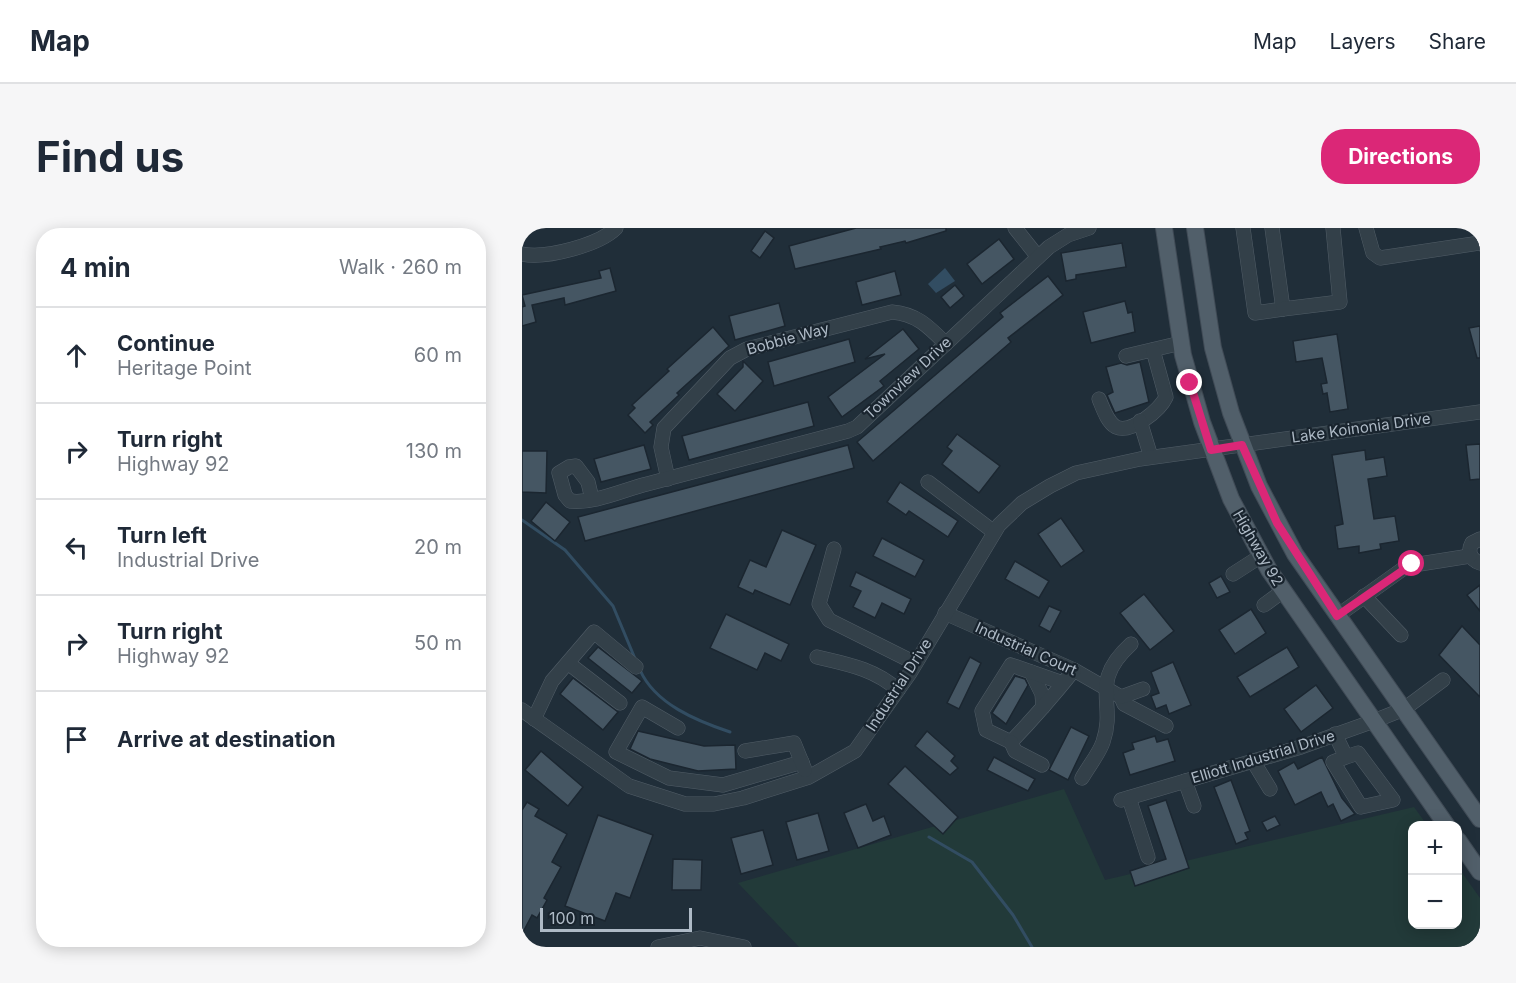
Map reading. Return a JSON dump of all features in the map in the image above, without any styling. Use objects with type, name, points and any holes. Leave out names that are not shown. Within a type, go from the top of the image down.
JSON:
[{"type":"main road","name":"Highway 92","points":[[1164,228],[1181,343],[1190,383],[1211,450],[1231,499],[1261,556],[1283,591],[1444,821]]},
{"type":"main road","name":"Highway 92","points":[[1195,228],[1213,348],[1242,445],[1277,523],[1337,616],[1480,819]]},
{"type":"main road","points":[[1462,846],[1480,872]]},
{"type":"street","points":[[522,254],[538,255],[596,242],[616,228]]},
{"type":"street","points":[[1015,228],[1038,256]]},
{"type":"street","name":"Townview Drive","points":[[592,499],[857,427],[1038,256],[1068,235],[1089,228]]},
{"type":"street","points":[[1243,228],[1255,313],[1340,302],[1333,228]]},
{"type":"street","points":[[1272,228],[1283,309]]},
{"type":"street","points":[[1366,228],[1373,253],[1380,258],[1480,243]]},
{"type":"street","name":"Bobbie Way","points":[[668,478],[661,447],[664,428],[730,358],[747,349],[892,312],[905,313],[923,321],[946,344]]},
{"type":"street","points":[[1126,356],[1181,343]]},
{"type":"street","points":[[1099,399],[1114,427],[1120,428],[1149,418],[1162,405],[1166,397],[1153,350]]},
{"type":"street","name":"Lake Koinonia Drive","points":[[1242,445],[1480,412]]},
{"type":"street","points":[[1140,421],[1151,457]]},
{"type":"street","name":"Industrial Drive","points":[[522,710],[629,786],[685,804],[714,804],[809,777],[855,751],[898,690],[994,532],[1022,503],[1076,472],[1151,457],[1242,445]]},
{"type":"street","points":[[928,482],[994,532]]},
{"type":"street","points":[[1337,616],[1407,566],[1475,559],[1472,543],[1480,539]]},
{"type":"street","points":[[834,549],[819,604],[829,620],[915,663]]},
{"type":"street","points":[[1233,574],[1261,556]]},
{"type":"street","points":[[1264,605],[1283,591]]},
{"type":"street","points":[[1364,596],[1401,635]]},
{"type":"street","name":"Industrial Court","points":[[945,613],[1074,670],[1121,697],[1125,704],[1166,726]]},
{"type":"street","points":[[534,719],[552,681],[594,632],[636,667]]},
{"type":"street","points":[[1082,778],[1104,742],[1105,688],[1115,658],[1131,644]]},
{"type":"street","points":[[818,657],[857,666],[886,679],[898,690]]},
{"type":"street","points":[[568,663],[620,703]]},
{"type":"street","points":[[1042,765],[1015,751],[1011,742],[986,730],[982,711],[1011,665],[1063,683]]},
{"type":"street","points":[[1011,742],[1074,670]]},
{"type":"street","points":[[1031,672],[1042,694],[1043,707]]},
{"type":"street","name":"Elliott Industrial Drive","points":[[1148,857],[1125,799],[1253,761],[1374,721],[1404,709],[1443,680]]},
{"type":"street","points":[[1121,697],[1143,689]]},
{"type":"street","points":[[678,728],[642,707],[616,752],[669,778],[723,785],[802,762]]},
{"type":"street","points":[[1335,734],[1346,757]]},
{"type":"street","points":[[745,751],[794,743],[809,777]]},
{"type":"street","points":[[1358,753],[1393,800],[1361,807],[1333,762],[1346,757],[1358,753]]},
{"type":"street","points":[[1253,761],[1270,789]]},
{"type":"street","points":[[1185,781],[1194,806]]},
{"type":"street","points":[[712,784],[714,804]]},
{"type":"street","points":[[658,947],[700,938],[744,947]]},
{"type":"green space","points":[[1064,789],[1105,880],[1414,807],[1424,821],[1408,821],[1408,929],[1462,929],[1462,873],[1480,898],[1480,947],[799,947],[738,883]]},
{"type":"water","points":[[945,268],[955,281],[936,293],[928,284]]},
{"type":"building","points":[[856,228],[946,228],[946,231],[906,243],[905,241],[880,247],[881,249],[795,269],[789,246]]},
{"type":"building","points":[[765,231],[774,238],[760,258],[751,251]]},
{"type":"building","points":[[999,239],[1014,259],[982,284],[967,264]]},
{"type":"building","points":[[1122,243],[1126,267],[1076,275],[1076,279],[1066,281],[1061,253]]},
{"type":"building","points":[[610,268],[616,291],[565,305],[564,298],[532,305],[536,322],[522,326],[522,307],[525,306],[522,295],[601,278],[599,271]]},
{"type":"building","points":[[895,271],[901,295],[862,305],[856,282]]},
{"type":"building","points":[[1048,276],[1063,295],[1008,338],[1011,342],[873,461],[857,442],[1003,317],[1000,313]]},
{"type":"building","points":[[955,285],[964,296],[950,308],[941,297]]},
{"type":"building","points":[[1125,301],[1128,313],[1132,312],[1135,332],[1091,343],[1083,312]]},
{"type":"building","points":[[779,303],[785,326],[735,340],[729,316]]},
{"type":"building","points":[[1480,326],[1480,358],[1477,358],[1469,328]]},
{"type":"building","points":[[713,327],[729,346],[677,393],[679,395],[650,422],[653,425],[645,433],[628,415],[635,408],[632,405]]},
{"type":"building","points":[[903,329],[919,349],[880,381],[884,386],[842,417],[828,397],[885,354],[865,359]]},
{"type":"building","points":[[1337,334],[1348,409],[1330,412],[1327,393],[1323,394],[1321,384],[1327,383],[1322,358],[1296,362],[1293,341]]},
{"type":"building","points":[[849,339],[855,362],[774,386],[768,362]]},
{"type":"building","points":[[743,361],[763,381],[735,411],[717,394],[743,367]]},
{"type":"building","points":[[1140,362],[1149,402],[1115,413],[1107,395],[1113,392],[1106,367]]},
{"type":"building","points":[[808,402],[814,426],[689,460],[682,436]]},
{"type":"building","points":[[957,434],[1000,466],[979,493],[942,464],[952,451],[947,447]]},
{"type":"building","points":[[1480,444],[1480,479],[1470,480],[1466,445]]},
{"type":"building","points":[[644,445],[651,469],[601,482],[594,459]]},
{"type":"building","points":[[848,445],[854,468],[585,541],[578,517]]},
{"type":"building","points":[[1365,450],[1366,460],[1384,457],[1387,476],[1368,479],[1374,519],[1395,516],[1399,541],[1380,544],[1381,549],[1359,553],[1359,546],[1338,549],[1335,526],[1343,524],[1332,455]]},
{"type":"building","points":[[522,451],[547,451],[546,493],[522,492]]},
{"type":"building","points":[[900,482],[958,521],[948,537],[909,511],[906,515],[887,502]]},
{"type":"building","points":[[546,502],[570,522],[555,541],[531,521]]},
{"type":"building","points":[[1061,518],[1084,551],[1061,567],[1038,534]]},
{"type":"building","points":[[782,530],[816,545],[790,605],[755,590],[753,594],[738,587],[750,560],[766,567]]},
{"type":"building","points":[[882,538],[924,560],[915,577],[873,556]]},
{"type":"building","points":[[1015,561],[1049,581],[1039,598],[1005,579]]},
{"type":"building","points":[[856,572],[911,599],[904,614],[882,603],[875,618],[853,607],[861,591],[850,586]]},
{"type":"building","points":[[1221,576],[1230,592],[1217,598],[1209,583]]},
{"type":"building","points":[[1480,585],[1480,611],[1467,595]]},
{"type":"building","points":[[1144,594],[1174,631],[1150,650],[1120,613]]},
{"type":"building","points":[[1049,606],[1061,611],[1050,632],[1039,626]]},
{"type":"building","points":[[1251,609],[1266,633],[1235,654],[1219,630]]},
{"type":"building","points":[[726,614],[789,644],[781,661],[765,653],[757,670],[710,648]]},
{"type":"building","points":[[1462,626],[1480,645],[1480,697],[1439,655]]},
{"type":"building","points":[[598,647],[642,681],[632,693],[588,658]]},
{"type":"building","points":[[1287,647],[1299,667],[1250,697],[1237,677]]},
{"type":"building","points":[[970,657],[981,663],[959,709],[947,703]]},
{"type":"building","points":[[1173,662],[1191,705],[1169,714],[1166,705],[1156,709],[1151,696],[1159,693],[1151,672]]},
{"type":"building","points":[[1015,676],[1025,679],[1028,685],[1006,724],[992,713]]},
{"type":"building","points":[[573,678],[618,712],[603,730],[560,694]]},
{"type":"building","points":[[1316,685],[1333,708],[1301,732],[1284,709]]},
{"type":"building","points":[[1071,727],[1089,736],[1068,780],[1049,770]]},
{"type":"building","points":[[638,731],[704,746],[735,745],[736,769],[698,771],[650,759],[630,749]]},
{"type":"building","points":[[927,731],[955,756],[951,761],[958,768],[950,775],[915,746]]},
{"type":"building","points":[[1155,736],[1157,742],[1168,739],[1175,761],[1130,775],[1123,753],[1134,749],[1132,743]]},
{"type":"building","points":[[541,751],[583,787],[568,806],[525,770]]},
{"type":"building","points":[[994,757],[1035,779],[1028,791],[987,770]]},
{"type":"building","points":[[1322,757],[1342,798],[1355,814],[1341,821],[1333,804],[1328,807],[1321,792],[1295,805],[1278,771],[1294,762],[1298,769]]},
{"type":"building","points":[[905,766],[958,817],[943,834],[888,784]]},
{"type":"building","points":[[1231,780],[1250,831],[1245,833],[1248,839],[1236,844],[1214,787]]},
{"type":"building","points":[[1166,800],[1189,868],[1135,886],[1130,871],[1166,859],[1148,806]]},
{"type":"building","points":[[527,802],[539,809],[535,816],[567,834],[552,862],[561,867],[544,898],[547,900],[537,918],[532,915],[522,934],[522,810]]},
{"type":"building","points":[[866,804],[873,821],[884,816],[891,835],[858,848],[844,813]]},
{"type":"building","points":[[818,813],[829,851],[797,860],[786,822]]},
{"type":"building","points":[[598,815],[653,835],[630,898],[616,893],[605,921],[565,906]]},
{"type":"building","points":[[1275,816],[1280,825],[1267,831],[1262,822]]},
{"type":"building","points":[[763,830],[773,865],[741,874],[731,838]]},
{"type":"building","points":[[673,859],[702,860],[701,890],[672,890]]},
{"type":"waterway","points":[[522,520],[565,550],[613,606],[636,661]]},
{"type":"waterway","points":[[640,670],[647,682],[666,702],[691,717],[730,732]]},
{"type":"waterway","points":[[929,837],[972,862],[1013,915],[1032,947]]},
{"type":"route","points":[[1190,383],[1211,450],[1242,445],[1277,523],[1337,616],[1412,564]]}]
